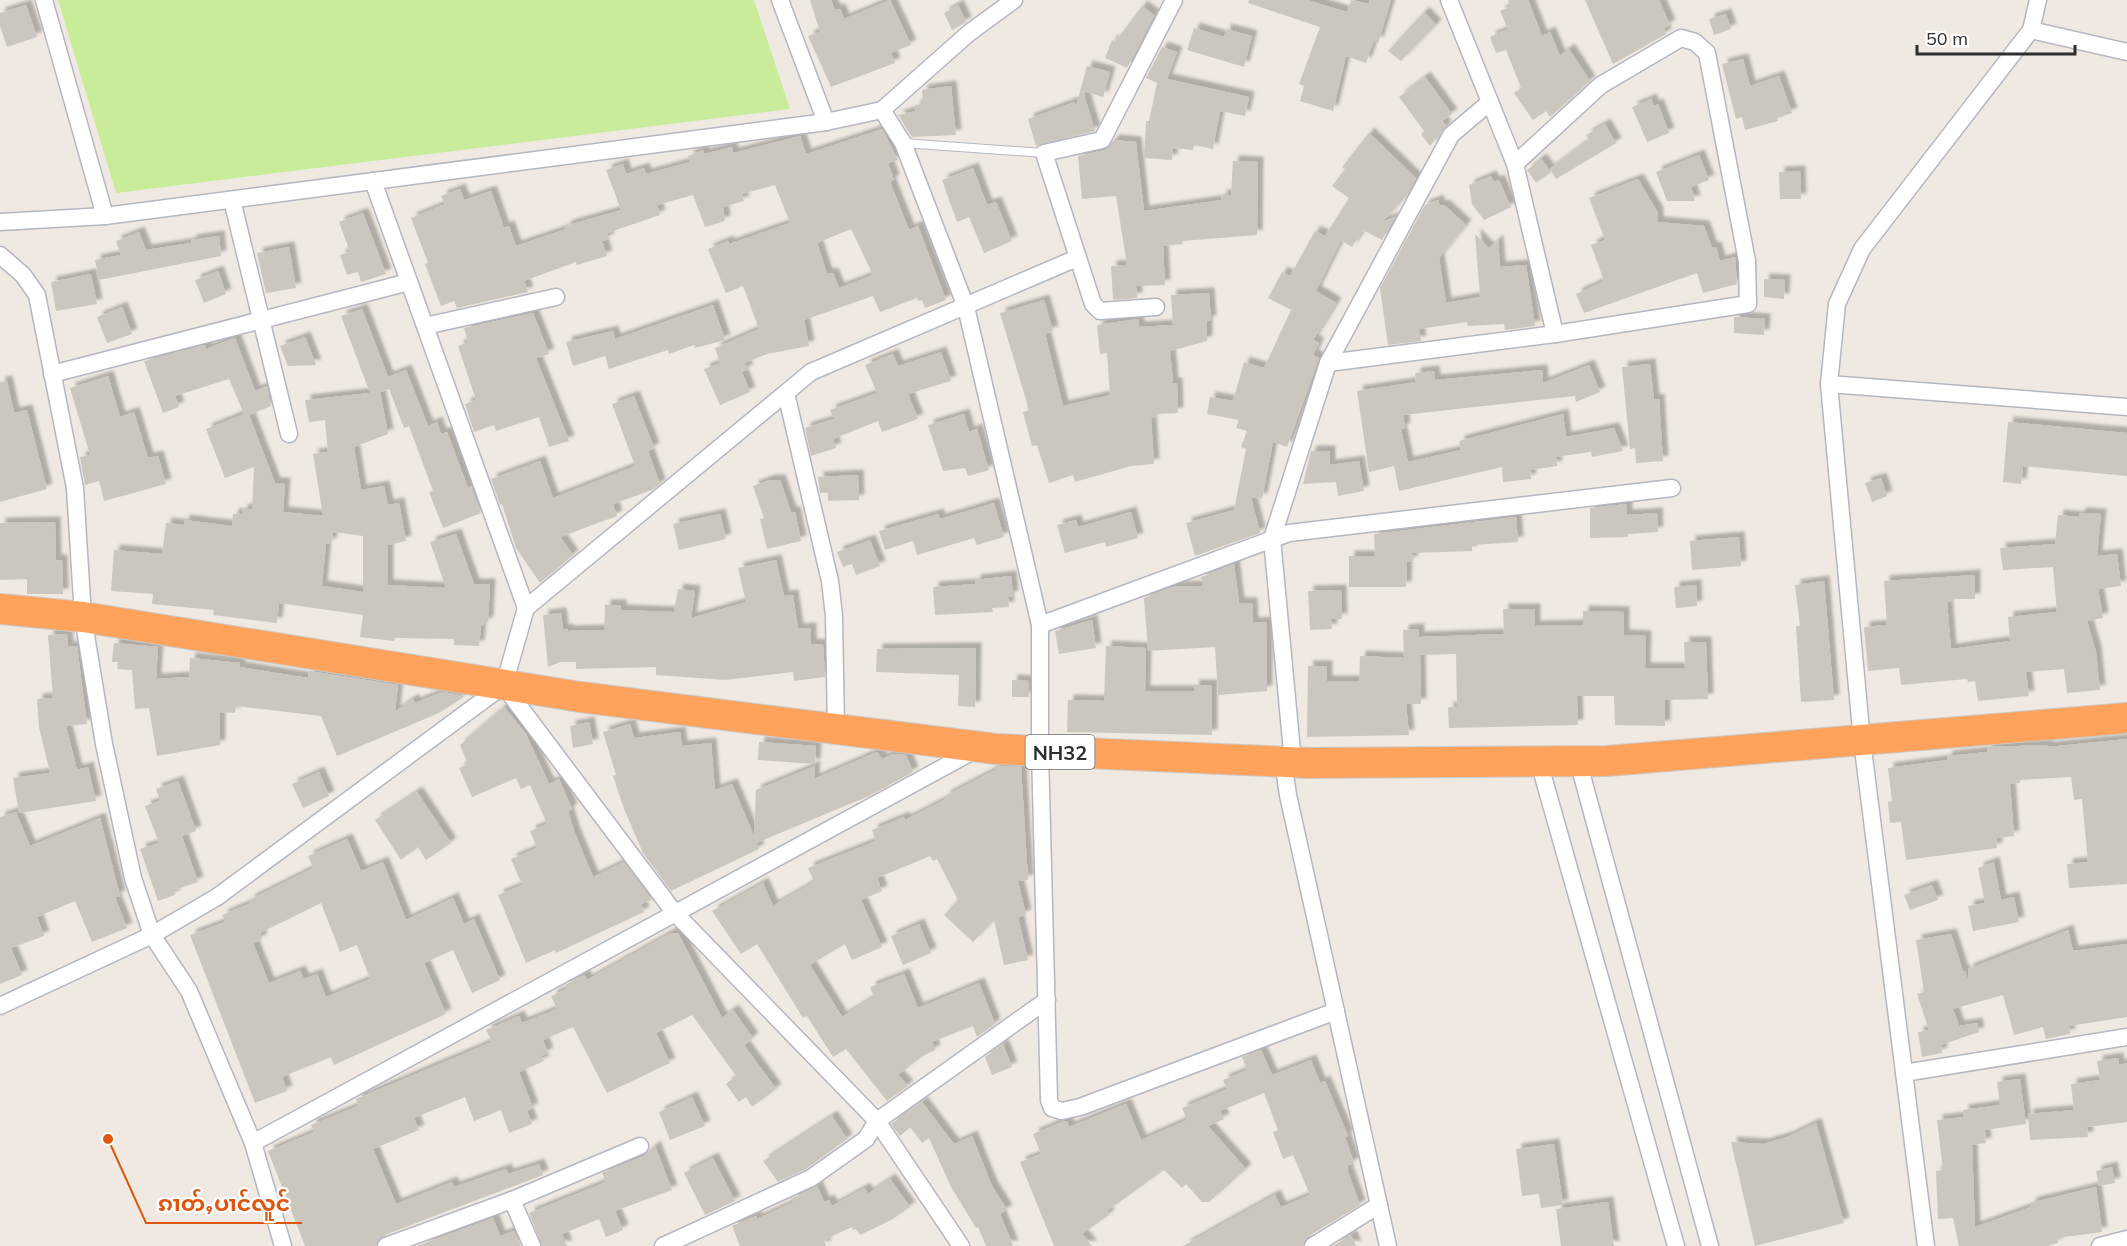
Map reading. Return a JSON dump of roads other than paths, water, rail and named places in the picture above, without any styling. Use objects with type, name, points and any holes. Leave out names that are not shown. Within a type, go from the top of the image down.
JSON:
[{"type":"highway","name":"NH32","points":[[0,609],[83,617],[504,685],[980,747],[1040,751],[1288,762],[1578,761],[1862,741],[2127,718]]},
{"type":"street","points":[[44,0],[105,216]]},
{"type":"street","points":[[780,0],[826,122]]},
{"type":"street","points":[[0,222],[105,216],[232,200],[826,122],[882,110],[969,33],[1014,0]]},
{"type":"street","points":[[1156,308],[1100,311],[1093,303],[1044,153],[1102,140],[1174,0]]},
{"type":"street","points":[[1449,0],[1515,164],[1555,334]]},
{"type":"street","points":[[1926,1246],[1862,741],[1829,384],[1837,304],[1862,249],[2031,30],[2038,0]]},
{"type":"street","points":[[2031,30],[2127,52]]},
{"type":"street","points":[[1328,363],[1555,334],[1748,304],[1747,261],[1707,53],[1695,42],[1681,38],[1601,85],[1515,164]]},
{"type":"street","points":[[1388,1246],[1288,795],[1288,762],[1272,539],[1328,363],[1451,135],[1490,102]]},
{"type":"street","points":[[882,110],[903,143],[966,307],[1040,626],[1040,751],[1048,1100],[1052,1108],[1062,1111],[1080,1107],[1336,1011]]},
{"type":"street","points":[[0,1006],[152,935],[217,897],[504,685],[525,608],[373,181]]},
{"type":"street","points":[[232,200],[289,434]]},
{"type":"street","points":[[0,255],[23,275],[37,295],[75,488],[83,617],[104,744],[133,878],[152,935],[189,991],[253,1143],[283,1246]]},
{"type":"street","points":[[525,608],[811,372],[1077,258]]},
{"type":"street","points":[[52,375],[409,282]]},
{"type":"street","points":[[425,326],[556,297]]},
{"type":"street","points":[[1829,384],[2127,407]]},
{"type":"street","points":[[786,393],[830,581],[834,616],[836,729]]},
{"type":"street","points":[[1040,626],[1288,533],[1672,488]]},
{"type":"street","points":[[504,685],[674,912],[877,1121],[961,1246]]},
{"type":"street","points":[[253,1143],[980,747]]},
{"type":"street","points":[[1578,761],[1710,1246]]},
{"type":"street","points":[[1539,762],[1676,1246]]},
{"type":"street","points":[[663,1246],[811,1178],[858,1146],[866,1139],[877,1121],[1047,1000]]},
{"type":"street","points":[[1904,1072],[2127,1037]]},
{"type":"street","points":[[386,1246],[512,1200],[640,1146]]},
{"type":"street","points":[[512,1200],[532,1246]]},
{"type":"street","points":[[1313,1246],[1379,1205]]},
{"type":"street","points":[[2100,1246],[2127,1239]]},
{"type":"lane","points":[[903,143],[1044,153]]},
{"type":"place","name":"ၵၢတ်ႇပၢင်လူင်","points":[[108,1139]]}]
